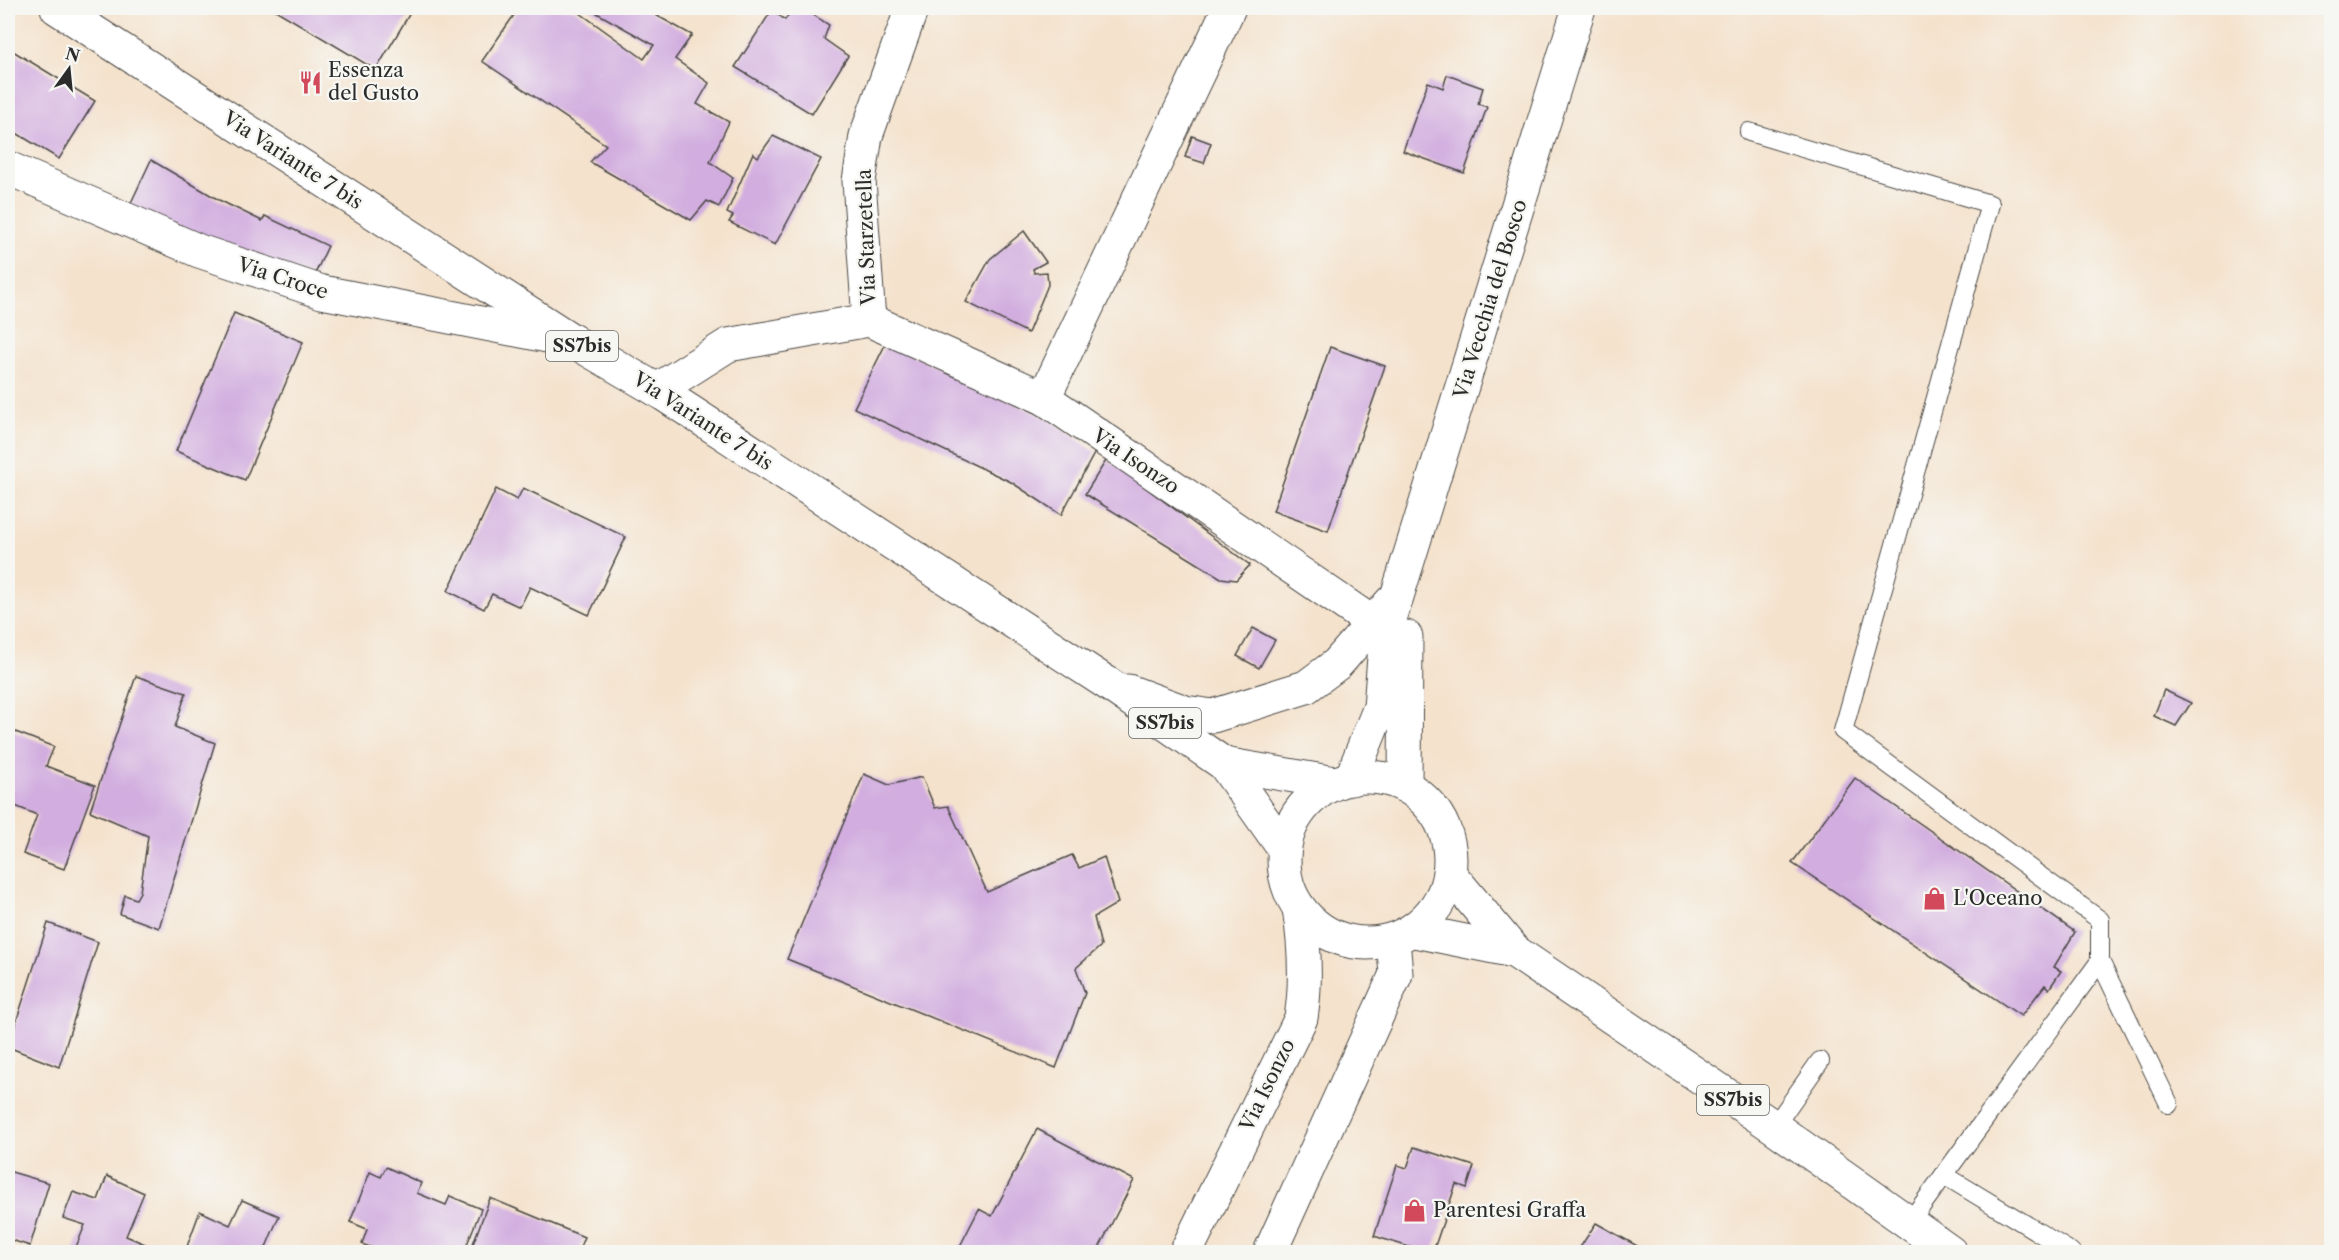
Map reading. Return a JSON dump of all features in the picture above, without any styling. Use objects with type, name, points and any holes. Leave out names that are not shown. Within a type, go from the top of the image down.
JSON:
[{"type":"main road","name":"Via Variante 7 bis","points":[[57,8],[573,341],[657,390],[1107,683],[1224,764],[1284,849]]},
{"type":"main road","name":"Via Starzetella","points":[[657,390],[728,345],[869,320],[859,181],[866,136],[912,8]]},
{"type":"main road","points":[[1044,398],[1229,8]]},
{"type":"main road","name":"Via Vecchia del Bosco","points":[[1405,786],[1406,636],[1400,591],[1578,8]]},
{"type":"main road","name":"Via Croce","points":[[8,168],[199,251],[322,292],[573,341]]},
{"type":"main road","name":"Via Isonzo","points":[[869,320],[1044,398],[1380,628]]},
{"type":"main road","points":[[1107,683],[1185,712],[1213,716],[1235,711],[1306,687],[1380,628],[1400,591]]},
{"type":"main road","points":[[1343,781],[1380,707],[1380,628]]},
{"type":"main road","name":"Via Variante 7 bis","points":[[1224,764],[1343,781]]},
{"type":"main road","name":"SS7bis","points":[[1404,935],[1431,917],[1442,897],[1449,873],[1449,847],[1441,822],[1426,801],[1405,786],[1380,778],[1343,781],[1315,795],[1299,812],[1290,830],[1284,849],[1284,870],[1289,890],[1299,908],[1317,926],[1341,939],[1366,943],[1404,935],[1514,951]]},
{"type":"main road","name":"SS7bis","points":[[1449,873],[1514,951],[1774,1127],[1950,1252]]},
{"type":"main road","name":"Via Isonzo","points":[[1186,1252],[1301,1018],[1306,987],[1305,946],[1299,908]]},
{"type":"main road","points":[[1270,1252],[1396,974],[1404,935]]},
{"type":"lane","points":[[1749,132],[1990,204],[1843,731],[2100,920],[2100,961],[2169,1104]]},
{"type":"lane","points":[[1909,1223],[2100,961]]},
{"type":"lane","points":[[1774,1127],[1820,1061]]},
{"type":"lane","points":[[1944,1175],[2071,1252]]},
{"type":"building","points":[[272,8],[413,8],[376,70]]},
{"type":"building","points":[[519,8],[573,8],[644,59],[654,45],[588,8],[643,8],[692,35],[675,59],[709,83],[697,104],[729,122],[710,162],[733,178],[719,207],[707,201],[691,220],[590,162],[606,145],[482,61]]},
{"type":"building","points":[[793,8],[803,8],[829,25],[824,39],[848,56],[812,114],[735,67],[772,10],[785,20]]},
{"type":"building","points":[[8,48],[95,101],[59,159],[8,128]]},
{"type":"building","points":[[1447,75],[1483,88],[1478,104],[1487,107],[1464,173],[1403,151],[1428,82],[1443,88]]},
{"type":"building","points":[[773,136],[821,159],[775,245],[729,222],[733,216],[727,213],[753,153],[758,157]]},
{"type":"building","points":[[1192,136],[1211,143],[1204,163],[1185,157]]},
{"type":"building","points":[[151,160],[219,200],[262,221],[265,216],[328,246],[314,276],[237,254],[129,207]]},
{"type":"building","points":[[1024,231],[1046,262],[1033,269],[1034,273],[1047,272],[1048,285],[1028,333],[966,302],[990,259]]},
{"type":"building","points":[[234,313],[303,342],[245,480],[176,451]]},
{"type":"building","points":[[886,343],[1047,418],[1095,452],[1061,515],[1011,482],[854,408]]},
{"type":"building","points":[[1330,347],[1385,366],[1328,531],[1273,511]]},
{"type":"building","points":[[1107,459],[1250,565],[1236,580],[1221,578],[1085,494]]},
{"type":"building","points":[[523,488],[626,537],[589,615],[530,587],[520,607],[492,594],[484,609],[448,591],[496,489],[517,500]]},
{"type":"building","points":[[1253,628],[1275,640],[1259,668],[1237,656]]},
{"type":"building","points":[[136,676],[186,693],[175,727],[215,743],[159,928],[120,914],[125,895],[136,899],[140,892],[148,836],[90,811]]},
{"type":"building","points":[[2164,690],[2191,703],[2176,726],[2154,716]]},
{"type":"building","points":[[8,729],[54,747],[46,766],[95,785],[64,869],[23,854],[37,815],[8,803]]},
{"type":"building","points":[[864,774],[889,785],[922,777],[935,808],[948,806],[987,892],[1072,855],[1079,868],[1104,857],[1118,903],[1094,917],[1101,946],[1076,968],[1085,993],[1056,1068],[787,959]]},
{"type":"building","name":"L'Oceano","points":[[1855,778],[2075,932],[2054,967],[2061,971],[2049,989],[2045,985],[2021,1016],[1792,863]]},
{"type":"building","points":[[48,923],[98,942],[59,1067],[8,1047]]},
{"type":"building","points":[[1037,1129],[1134,1180],[1097,1252],[957,1252],[979,1209],[992,1216]]},
{"type":"building","name":"Parentesi Graffa","points":[[1414,1147],[1474,1166],[1467,1188],[1456,1184],[1433,1252],[1425,1252],[1374,1236],[1397,1165],[1407,1168]]},
{"type":"building","points":[[386,1167],[421,1183],[417,1193],[446,1205],[450,1196],[481,1209],[464,1252],[383,1252],[362,1244],[367,1229],[350,1222],[370,1172],[381,1177]]},
{"type":"building","points":[[8,1171],[49,1183],[30,1246],[8,1239]]},
{"type":"building","points":[[107,1176],[144,1193],[126,1236],[164,1252],[74,1252],[85,1225],[63,1218],[73,1192],[98,1200]]},
{"type":"building","points":[[490,1198],[584,1237],[578,1252],[470,1252]]},
{"type":"building","points":[[242,1200],[279,1216],[264,1252],[185,1252],[200,1211],[230,1225]]},
{"type":"building","points":[[1596,1223],[1648,1252],[1577,1252]]},
{"type":"place","name":"Essenza del Gusto","points":[[310,82]]},
{"type":"place","name":"L'Oceano","points":[[1935,898]]},
{"type":"place","name":"Parentesi Graffa","points":[[1415,1210]]}]
